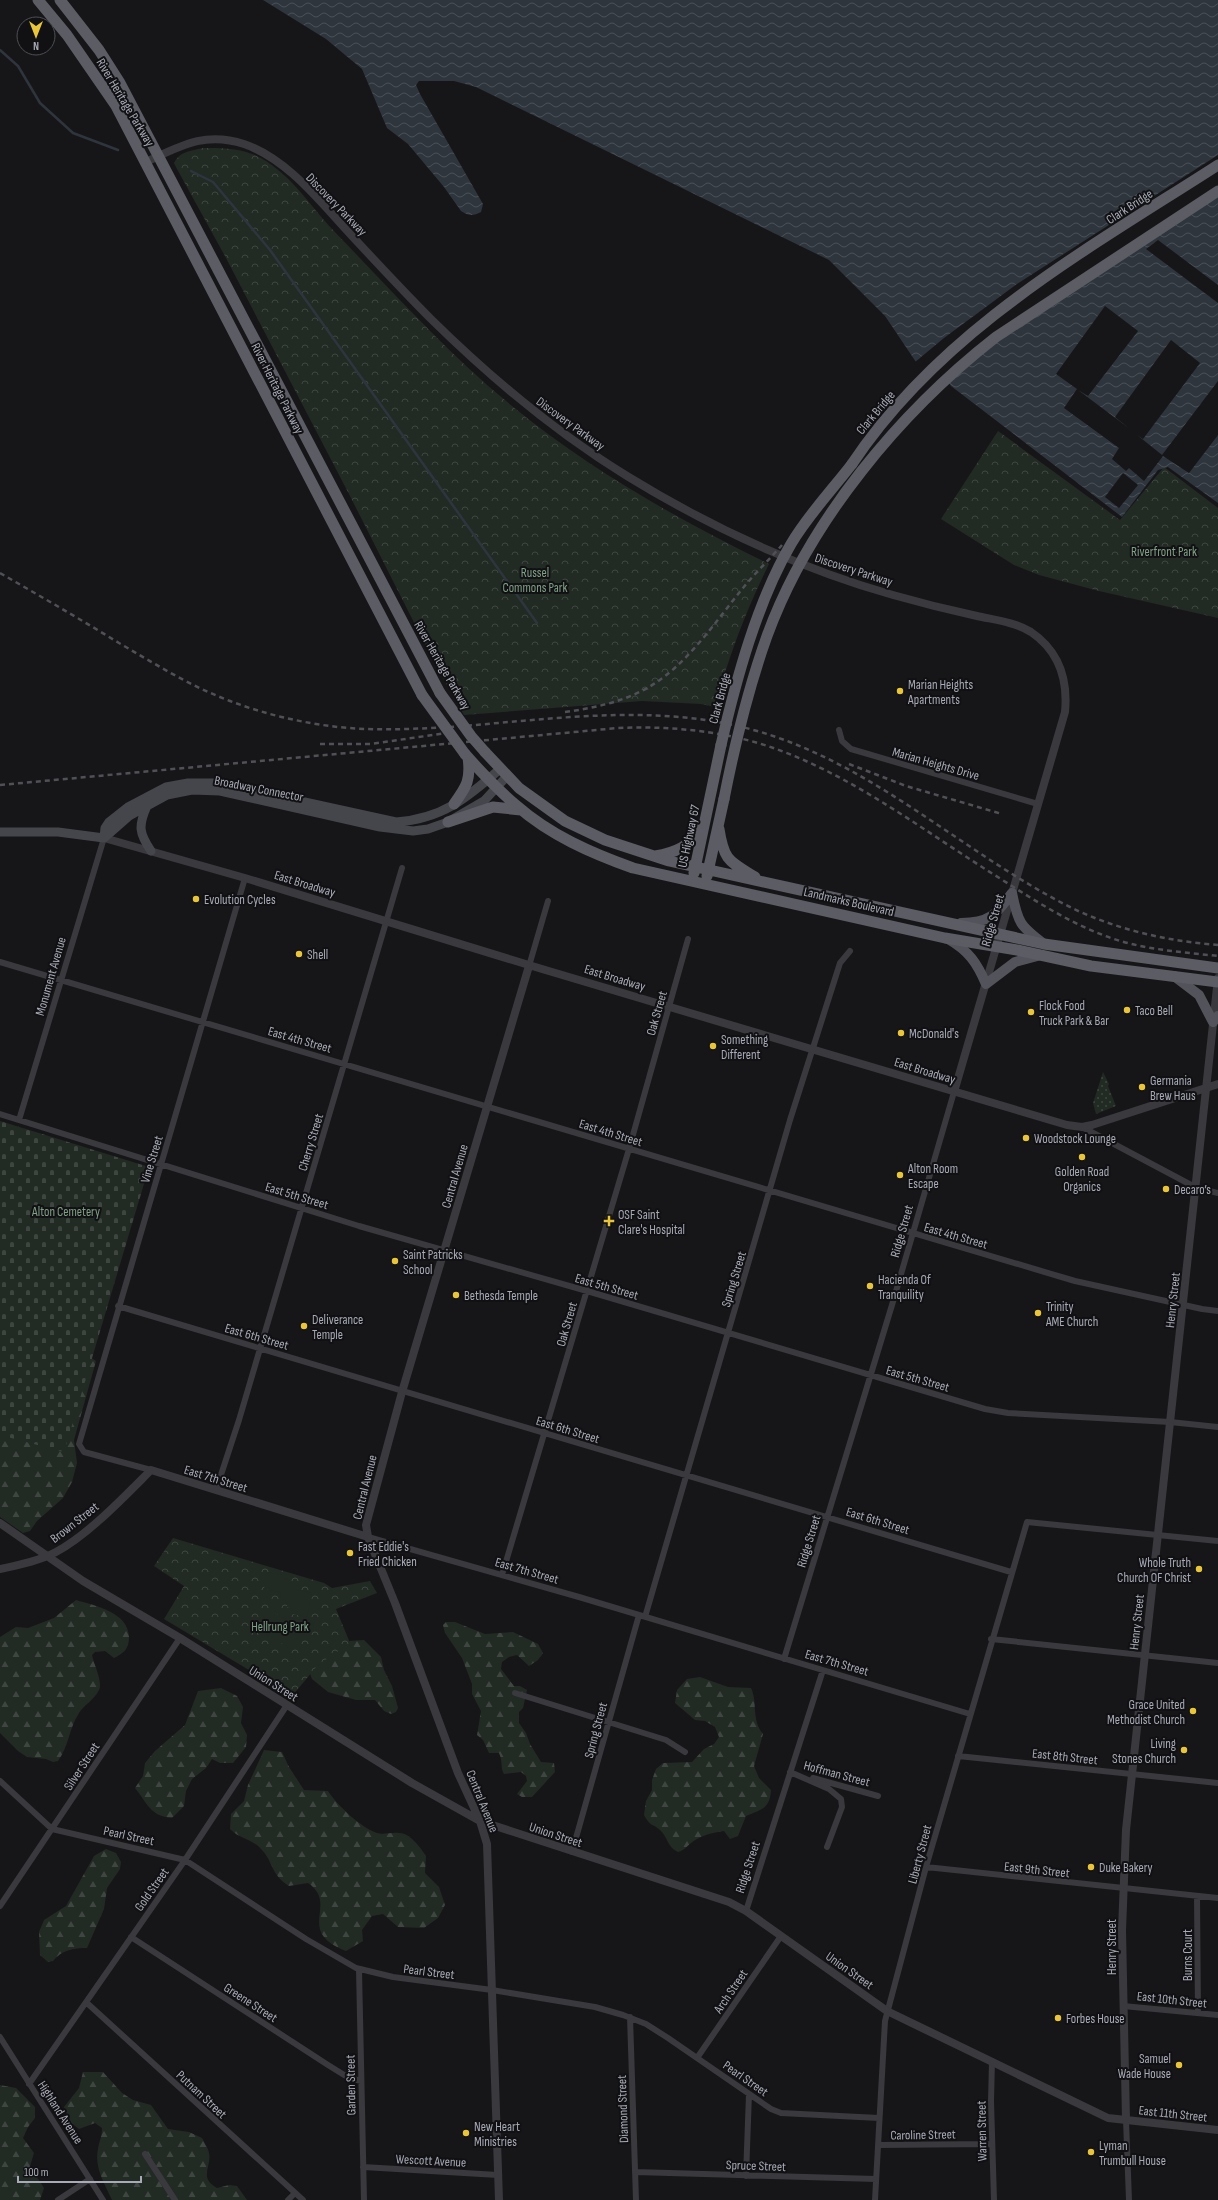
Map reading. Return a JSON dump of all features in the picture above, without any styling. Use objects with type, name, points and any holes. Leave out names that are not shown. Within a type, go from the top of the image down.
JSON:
[{"type":"highway","name":"River Heritage Parkway","points":[[38,0],[92,70],[116,106],[422,695],[466,756],[493,783]]},
{"type":"highway","name":"River Heritage Parkway","points":[[60,0],[99,50],[120,83],[160,156],[440,693],[471,736],[504,773]]},
{"type":"highway","name":"Clark Bridge","points":[[710,796],[738,676],[752,635],[772,585],[791,544],[814,511],[858,454],[904,399],[977,328],[1023,292],[1218,165]]},
{"type":"highway","name":"Clark Bridge","points":[[705,884],[718,820],[747,697],[768,634],[788,587],[832,511],[880,449],[922,403],[967,359],[996,337],[1218,191]]},
{"type":"highway","points":[[454,804],[467,785],[470,773],[466,756]]},
{"type":"highway","name":"Landmarks Boulevard","points":[[504,773],[532,798],[566,821],[605,840],[654,857],[1044,944],[1218,968]]},
{"type":"highway","name":"Landmarks Boulevard","points":[[493,783],[522,810],[568,841],[608,859],[633,868],[945,938],[1041,955],[1091,966],[1218,981]]},
{"type":"highway","name":"US Highway 67","points":[[692,882],[710,796]]},
{"type":"highway","points":[[448,822],[493,807],[522,810]]},
{"type":"highway","points":[[654,857],[670,854],[688,844],[695,838],[705,820]]},
{"type":"highway","points":[[718,820],[722,849],[729,860],[760,881]]},
{"type":"main road","name":"Broadway Connector","points":[[104,838],[105,828],[109,822],[128,807],[166,787],[188,783],[218,783],[396,822],[425,818],[439,814],[454,804],[493,783],[504,773]]},
{"type":"main road","name":"Broadway Connector","points":[[104,838],[129,816],[166,795],[181,792],[209,791],[220,791],[396,830],[428,829],[448,822],[484,801],[493,783]]},
{"type":"main road","points":[[147,806],[140,825],[141,836],[151,851]]},
{"type":"main road","name":"East Broadway","points":[[0,832],[58,832],[104,838]]},
{"type":"main road","points":[[949,923],[979,923],[995,915],[1012,893]]},
{"type":"main road","points":[[1012,893],[1017,914],[1024,929],[1044,944]]},
{"type":"main road","points":[[945,938],[969,953],[976,961],[986,984],[1016,962],[1041,955]]},
{"type":"main road","points":[[1174,976],[1199,995],[1216,1019]]},
{"type":"street","name":"Discovery Parkway","points":[[146,162],[197,140],[216,138],[246,145],[280,165],[323,205],[431,319],[510,393],[542,418],[605,462],[689,511],[774,554],[842,579],[925,604],[1020,626],[1036,636],[1049,649]]},
{"type":"street","name":"Ridge Street","points":[[784,1659],[871,1375],[1060,728],[1066,698],[1062,669],[1049,649]]},
{"type":"street","name":"Marian Heights Drive","points":[[839,730],[842,740],[851,749],[1038,804]]},
{"type":"street","name":"East Broadway","points":[[104,838],[245,878],[529,966],[1054,1122],[1082,1127],[1109,1120],[1206,1086],[1218,1084]]},
{"type":"street","name":"Monument Avenue","points":[[19,1120],[104,838]]},
{"type":"street","name":"Cherry Street","points":[[216,1490],[302,1208],[402,868]]},
{"type":"street","name":"Vine Street","points":[[79,1446],[118,1306],[245,878]]},
{"type":"street","name":"Central Avenue","points":[[499,2200],[487,1844],[480,1821],[458,1773],[395,1603],[368,1537],[367,1519],[402,1392],[548,901]]},
{"type":"street","name":"Oak Street","points":[[502,1575],[629,1149],[688,939]]},
{"type":"street","name":"Spring Street","points":[[572,1852],[608,1723],[687,1476],[770,1191],[840,962],[850,951]]},
{"type":"street","name":"East 4th Street","points":[[0,962],[1075,1281],[1183,1305],[1218,1311]]},
{"type":"street","name":"Henry Street","points":[[1129,2200],[1123,2006],[1123,1889],[1132,1774],[1144,1656],[1206,1086],[1216,1019],[1218,981]]},
{"type":"street","name":"East 5th Street","points":[[0,1114],[302,1208],[999,1412],[1170,1422],[1218,1427]]},
{"type":"street","points":[[1082,1127],[1195,1187],[1218,1193]]},
{"type":"street","name":"East 6th Street","points":[[118,1306],[402,1392],[729,1487],[1012,1572]]},
{"type":"street","name":"East 7th Street","points":[[79,1446],[84,1452],[151,1470],[368,1537],[642,1616],[970,1714]]},
{"type":"street","name":"Brown Street","points":[[0,1569],[47,1556],[66,1546],[85,1531],[151,1470]]},
{"type":"street","name":"Union Street","points":[[0,1522],[83,1581],[180,1638],[412,1783],[480,1821],[717,1898],[746,1911],[887,2011],[1108,2118],[1126,2120]]},
{"type":"street","name":"Liberty Street","points":[[875,2200],[883,2030],[887,2011],[926,1867],[991,1639],[1027,1522],[1157,1535]]},
{"type":"street","points":[[1157,1535],[1218,1541]]},
{"type":"street","name":"Silver Street","points":[[0,1906],[180,1638]]},
{"type":"street","points":[[991,1639],[1218,1663]]},
{"type":"street","name":"Ridge Street","points":[[746,1911],[823,1670]]},
{"type":"street","points":[[515,1693],[666,1740],[685,1752]]},
{"type":"street","name":"Gold Street","points":[[29,2084],[87,2003],[185,1860],[287,1705]]},
{"type":"street","name":"East 8th Street","points":[[958,1756],[1218,1783]]},
{"type":"street","points":[[790,1772],[829,1789],[842,1799],[842,1807],[827,1847]]},
{"type":"street","name":"Hoffman Street","points":[[790,1772],[878,1796]]},
{"type":"street","points":[[0,1780],[52,1829]]},
{"type":"street","name":"Pearl Street","points":[[52,1829],[185,1860],[342,1962],[359,1970],[394,1977],[492,1990],[594,2007],[630,2017],[646,2024],[771,2109],[789,2115],[879,2118]]},
{"type":"street","name":"East 9th Street","points":[[926,1867],[1218,1898]]},
{"type":"street","name":"Burns Court","points":[[1197,1896],[1198,2013]]},
{"type":"street","name":"Arch Street","points":[[697,2058],[781,1936]]},
{"type":"street","name":"Greene Street","points":[[131,1937],[328,2065],[349,2078],[360,2081]]},
{"type":"street","name":"Garden Street","points":[[359,1970],[360,2081],[364,2200]]},
{"type":"street","name":"Putnam Street","points":[[87,2003],[303,2200]]},
{"type":"street","name":"East 10th Street","points":[[1123,2006],[1218,2015]]},
{"type":"street","name":"Diamond Street","points":[[630,2017],[636,2200]]},
{"type":"street","name":"Highland Avenue","points":[[0,2037],[103,2200]]},
{"type":"street","name":"Warren Street","points":[[992,2061],[994,2200]]},
{"type":"street","points":[[746,2176],[749,2094]]},
{"type":"street","name":"East 11th Street","points":[[1126,2120],[1218,2130]]},
{"type":"street","name":"Caroline Street","points":[[878,2145],[992,2144]]},
{"type":"street","points":[[146,2154],[175,2200]]},
{"type":"street","name":"Wescott Avenue","points":[[363,2167],[498,2175]]},
{"type":"street","name":"Spruce Street","points":[[635,2172],[876,2179]]},
{"type":"street","points":[[58,2200],[90,2179]]},
{"type":"street","points":[[288,2200],[294,2193]]},
{"type":"green space","name":"Russel Commons Park","points":[[203,148],[228,149],[252,154],[265,161],[287,178],[333,230],[442,343],[488,386],[572,452],[669,512],[769,564],[738,634],[715,707],[701,704],[642,701],[464,715],[436,666],[349,494],[226,258],[174,163],[179,156],[190,151]]},
{"type":"green space","name":"Riverfront Park","points":[[998,431],[1120,520],[1164,467],[1218,508],[1218,618],[1099,591],[1039,575],[1014,565],[941,519]]},
{"type":"green space","points":[[1103,1072],[1109,1084],[1108,1086],[1116,1106],[1096,1114],[1093,1103]]},
{"type":"green space","name":"Alton Cemetery","points":[[0,1121],[149,1167],[64,1452],[0,1435]]},
{"type":"green space","points":[[0,1313],[75,1347],[96,1361],[74,1440],[77,1463],[72,1482],[63,1498],[37,1521],[30,1531],[23,1533],[0,1517]]},
{"type":"green space","name":"Hellrung Park","points":[[173,1538],[324,1583],[332,1588],[370,1581],[377,1593],[336,1609],[350,1643],[318,1665],[292,1696],[164,1619],[184,1586],[154,1566]]},
{"type":"green space","points":[[267,1572],[282,1575],[282,1578],[291,1580],[291,1585],[298,1587],[298,1590],[312,1593],[307,1617],[292,1614],[293,1609],[287,1607],[288,1601],[281,1598],[280,1592],[264,1589]]},
{"type":"green space","points":[[76,1600],[110,1611],[117,1616],[127,1628],[129,1637],[128,1645],[121,1654],[114,1658],[105,1651],[95,1652],[92,1655],[99,1678],[100,1687],[95,1696],[79,1713],[73,1725],[65,1749],[58,1761],[53,1762],[46,1759],[27,1757],[18,1751],[0,1733],[0,1637],[16,1627],[28,1628],[54,1618]]},
{"type":"green space","points":[[273,1612],[303,1629],[291,1649],[262,1631]]},
{"type":"green space","points":[[446,1622],[455,1622],[485,1634],[513,1632],[538,1644],[543,1653],[538,1660],[529,1666],[517,1655],[509,1657],[502,1662],[501,1669],[514,1686],[520,1686],[527,1690],[523,1708],[519,1712],[519,1723],[541,1762],[554,1763],[555,1772],[532,1797],[522,1797],[517,1794],[527,1781],[526,1776],[521,1772],[504,1774],[499,1753],[489,1753],[483,1740],[477,1735],[481,1711],[472,1694],[472,1684],[462,1658],[445,1633],[443,1625]]},
{"type":"green space","points":[[364,1640],[381,1657],[384,1670],[392,1686],[398,1708],[396,1712],[391,1714],[384,1711],[375,1700],[356,1700],[328,1692],[312,1679],[307,1665],[331,1642]]},
{"type":"green space","points":[[700,1677],[728,1687],[751,1688],[757,1723],[763,1734],[754,1766],[759,1778],[771,1790],[767,1805],[761,1810],[746,1816],[738,1836],[730,1839],[724,1831],[703,1836],[678,1852],[670,1845],[663,1833],[658,1828],[650,1824],[644,1815],[646,1801],[652,1790],[652,1780],[656,1769],[663,1763],[692,1762],[704,1749],[714,1744],[719,1737],[715,1727],[705,1721],[695,1720],[675,1703],[677,1690],[687,1679]]},
{"type":"green space","points":[[221,1688],[237,1696],[243,1707],[241,1723],[247,1735],[246,1747],[233,1763],[220,1763],[212,1759],[206,1768],[192,1779],[186,1791],[184,1806],[172,1818],[159,1815],[150,1808],[135,1788],[143,1776],[145,1763],[155,1751],[185,1725],[198,1691]]},
{"type":"green space","points":[[264,1750],[282,1752],[289,1767],[304,1790],[328,1791],[343,1809],[364,1826],[379,1834],[396,1833],[407,1835],[411,1838],[426,1856],[425,1873],[439,1887],[445,1905],[438,1918],[424,1928],[398,1927],[383,1914],[372,1916],[362,1930],[363,1941],[346,1951],[334,1946],[326,1939],[320,1930],[320,1903],[319,1896],[315,1890],[308,1883],[289,1886],[278,1877],[265,1854],[257,1845],[234,1833],[230,1829],[231,1814],[244,1801],[248,1785]]},
{"type":"green space","points":[[106,1849],[116,1853],[121,1862],[120,1869],[107,1888],[104,1909],[87,1948],[68,1950],[60,1954],[53,1961],[48,1962],[40,1955],[39,1932],[44,1920],[66,1906],[94,1856]]},
{"type":"green space","points":[[83,2072],[103,2072],[122,2093],[133,2100],[151,2105],[168,2129],[189,2132],[202,2138],[209,2153],[207,2172],[208,2180],[217,2188],[229,2185],[237,2186],[247,2200],[112,2200],[101,2176],[97,2156],[102,2128],[95,2123],[79,2129],[70,2122],[64,2107],[79,2088]]},
{"type":"green space","points":[[0,2085],[16,2088],[35,2107],[35,2118],[28,2127],[23,2138],[34,2153],[30,2166],[44,2188],[40,2200],[0,2200]]},
{"type":"water","points":[[263,0],[1218,0],[1218,285],[1158,240],[1146,249],[1218,303],[1218,503],[1168,467],[1158,470],[1122,517],[951,386],[934,359],[918,365],[885,316],[829,260],[476,87],[454,81],[419,81],[416,85],[420,94],[483,204],[481,212],[473,215],[464,213],[408,144],[387,128],[362,69],[326,39]]},
{"type":"pier","points":[[1218,155],[1218,194],[1036,311],[944,379],[933,362],[916,367],[914,363],[944,338],[1017,284]]},
{"type":"pier","points":[[1105,306],[1138,331],[1088,396],[1078,390],[1130,429],[1115,417],[1171,340],[1200,363],[1143,439],[1137,435],[1162,455],[1218,381],[1218,435],[1189,473],[1163,456],[1144,481],[1129,468],[1126,471],[1112,459],[1119,448],[1064,408],[1077,389],[1056,374]]},
{"type":"pier","points":[[1123,473],[1138,485],[1119,508],[1105,497]]},
{"type":"waterway","points":[[0,50],[18,66],[40,103],[73,133],[118,150]]},
{"type":"waterway","points":[[191,171],[213,182],[270,250],[537,623]]},
{"type":"railway","points":[[565,712],[587,709],[629,697],[663,678],[700,642],[748,582],[782,545]]},
{"type":"railway","points":[[0,573],[187,682],[243,706],[297,720],[338,727],[394,729],[450,727],[573,717],[655,715],[696,719],[736,726],[776,737],[815,753],[853,772],[889,793],[1030,885],[1066,905],[1102,921],[1121,927],[1159,937],[1218,945]]},
{"type":"railway","points":[[0,785],[618,728],[671,728],[706,732],[758,743],[790,754],[850,783],[1036,901],[1095,932],[1137,945],[1164,950],[1218,956]]},
{"type":"railway","points":[[320,744],[370,744],[454,732]]},
{"type":"railway","points":[[849,764],[906,786],[1002,814]]},
{"type":"place","name":"Marian Heights Apartments","points":[[900,691]]},
{"type":"place","name":"Evolution Cycles","points":[[196,899]]},
{"type":"place","name":"Shell","points":[[299,954]]},
{"type":"place","name":"Taco Bell","points":[[1127,1010]]},
{"type":"place","name":"Flock Food Truck Park & Bar","points":[[1031,1012]]},
{"type":"place","name":"McDonald's","points":[[901,1033]]},
{"type":"place","name":"Something Different","points":[[713,1046]]},
{"type":"place","name":"Germania Brew Haus","points":[[1142,1087]]},
{"type":"place","name":"Woodstock Lounge","points":[[1026,1138]]},
{"type":"place","name":"Golden Road Organics","points":[[1082,1157]]},
{"type":"place","name":"Alton Room Escape","points":[[900,1175]]},
{"type":"place","name":"Decaro’s","points":[[1166,1189]]},
{"type":"place","name":"OSF Saint Clare's Hospital","points":[[609,1221]]},
{"type":"place","name":"Saint Patricks School","points":[[395,1261]]},
{"type":"place","name":"Hacienda Of Tranquility","points":[[870,1286]]},
{"type":"place","name":"Bethesda Temple","points":[[456,1295]]},
{"type":"place","name":"Trinity AME Church","points":[[1038,1313]]},
{"type":"place","name":"Deliverance Temple","points":[[304,1326]]},
{"type":"place","name":"Fast Eddie's Fried Chicken","points":[[350,1553]]},
{"type":"place","name":"Whole Truth Church OF Christ","points":[[1199,1569]]},
{"type":"place","name":"Grace United Methodist Church","points":[[1193,1711]]},
{"type":"place","name":"Living Stones Church","points":[[1184,1750]]},
{"type":"place","name":"Duke Bakery","points":[[1091,1867]]},
{"type":"place","name":"Forbes House","points":[[1058,2018]]},
{"type":"place","name":"Samuel Wade House","points":[[1179,2065]]},
{"type":"place","name":"New Heart Ministries","points":[[466,2133]]},
{"type":"place","name":"Lyman Trumbull House","points":[[1091,2152]]}]
